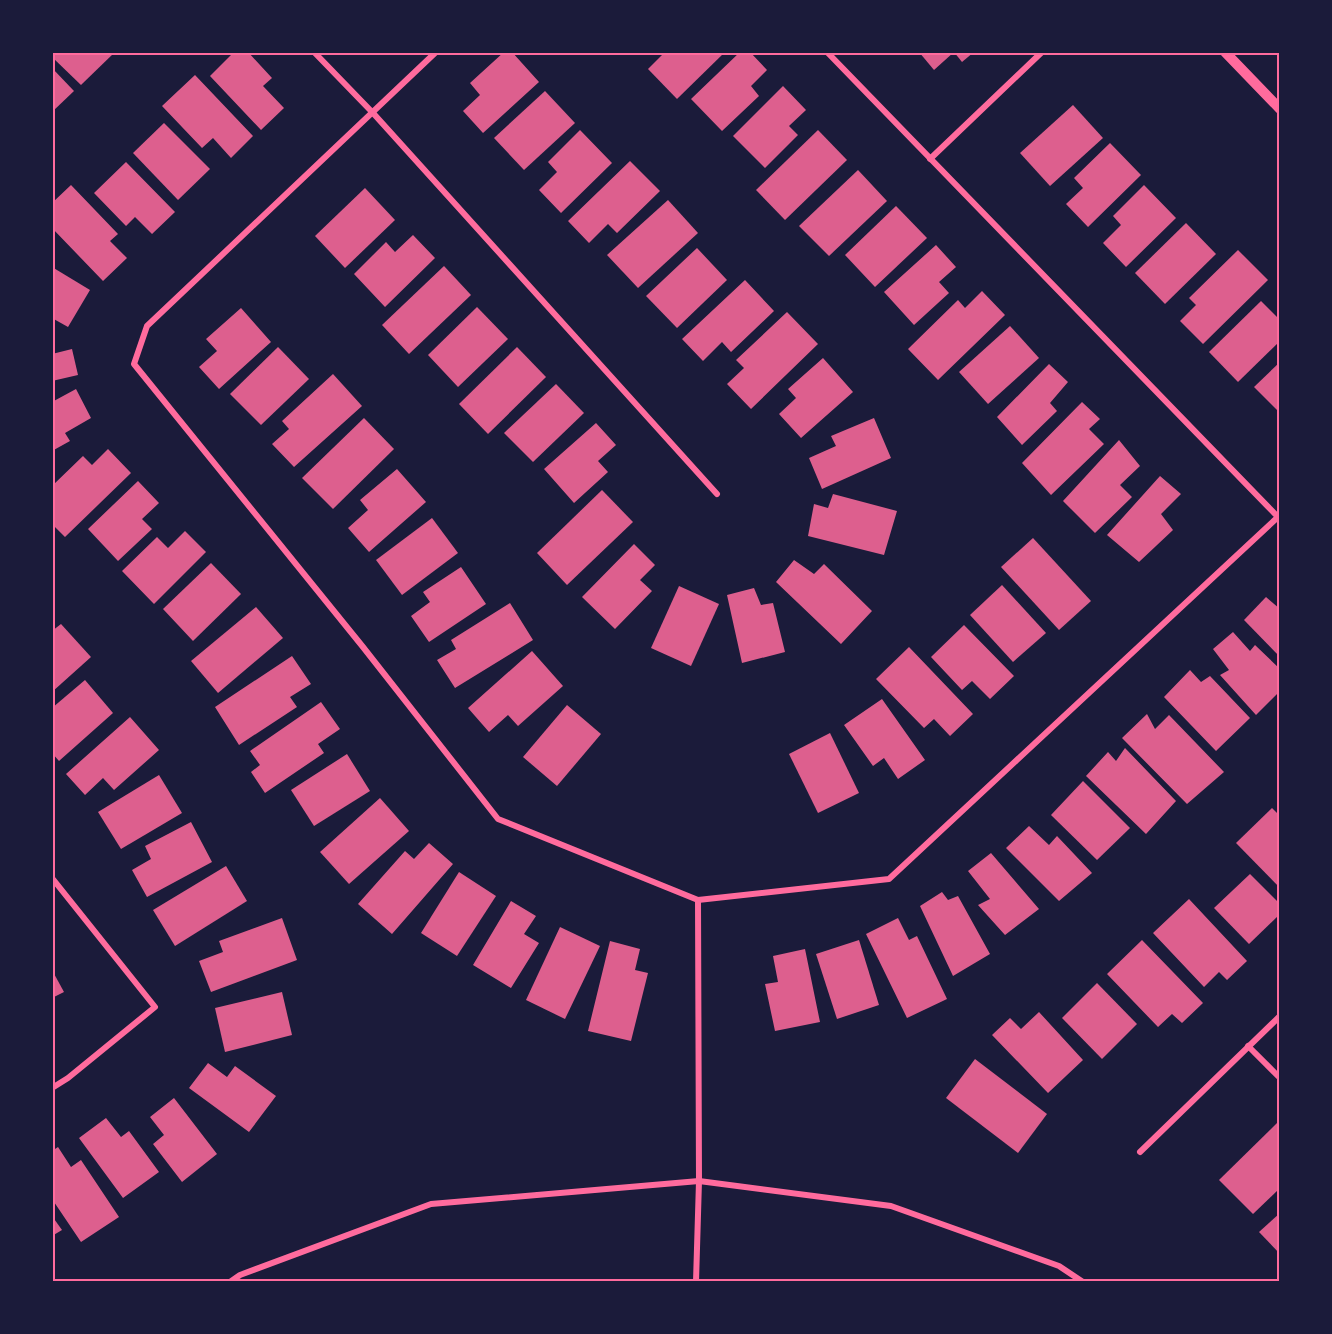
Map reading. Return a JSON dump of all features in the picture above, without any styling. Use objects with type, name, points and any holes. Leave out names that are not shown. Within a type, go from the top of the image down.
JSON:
[{"type":"street","points":[[314,52],[373,113],[717,494]]},
{"type":"street","points":[[436,52],[147,326],[134,364],[363,647],[498,819],[698,900],[889,879],[1278,517],[827,52]]},
{"type":"street","points":[[930,159],[1042,52]]},
{"type":"street","points":[[1225,52],[1280,109]]},
{"type":"street","points":[[52,878],[155,1007],[68,1078],[52,1088]]},
{"type":"street","points":[[696,1281],[699,1181],[698,900]]},
{"type":"street","points":[[1140,1152],[1280,1016]]},
{"type":"street","points":[[1248,1046],[1280,1078]]},
{"type":"street","points":[[230,1281],[240,1275],[431,1204],[699,1181],[891,1206],[1059,1266],[1083,1281]]},
{"type":"building","points":[[52,52],[115,52],[81,85],[52,57]]},
{"type":"building","points":[[234,52],[248,52],[272,78],[263,86],[284,108],[261,130],[210,76]]},
{"type":"building","points":[[504,52],[512,52],[539,82],[483,133],[463,111],[480,95],[470,83]]},
{"type":"building","points":[[665,52],[725,52],[677,99],[648,69]]},
{"type":"building","points":[[740,52],[750,52],[767,70],[751,86],[759,96],[722,131],[691,99]]},
{"type":"building","points":[[919,52],[954,52],[934,70]]},
{"type":"building","points":[[954,52],[974,52],[962,62]]},
{"type":"building","points":[[52,68],[74,91],[52,112]]},
{"type":"building","points":[[195,75],[253,136],[231,158],[213,138],[202,148],[162,106]]},
{"type":"building","points":[[783,86],[806,110],[789,126],[798,135],[765,168],[733,136]]},
{"type":"building","points":[[545,91],[575,123],[524,170],[494,138]]},
{"type":"building","points":[[1073,105],[1103,138],[1050,186],[1020,153]]},
{"type":"building","points":[[164,123],[210,169],[178,200],[133,153]]},
{"type":"building","points":[[580,130],[612,163],[561,213],[539,190],[557,172],[548,162]]},
{"type":"building","points":[[818,130],[847,160],[785,220],[756,190]]},
{"type":"building","points":[[1110,143],[1141,175],[1088,227],[1066,204],[1083,188],[1074,178]]},
{"type":"building","points":[[630,161],[660,191],[617,233],[608,224],[589,243],[568,221]]},
{"type":"building","points":[[126,162],[175,212],[152,234],[135,217],[126,226],[94,193]]},
{"type":"building","points":[[858,170],[887,201],[829,256],[799,226]]},
{"type":"building","points":[[71,185],[118,234],[110,241],[127,258],[103,281],[52,228],[52,203]]},
{"type":"building","points":[[1144,185],[1176,218],[1126,267],[1103,243],[1121,225],[1113,216]]},
{"type":"building","points":[[365,188],[395,220],[345,268],[315,236]]},
{"type":"building","points":[[668,200],[698,233],[638,288],[607,255]]},
{"type":"building","points":[[896,206],[927,238],[875,287],[845,255]]},
{"type":"building","points":[[1186,223],[1216,254],[1165,304],[1135,273]]},
{"type":"building","points":[[413,235],[435,258],[385,307],[354,274],[386,242],[395,252]]},
{"type":"building","points":[[936,245],[956,267],[939,282],[949,293],[914,325],[884,292]]},
{"type":"building","points":[[697,248],[727,280],[677,328],[646,296]]},
{"type":"building","points":[[1238,250],[1268,280],[1203,344],[1180,321],[1196,305],[1189,298]]},
{"type":"building","points":[[444,266],[471,295],[409,354],[382,325]]},
{"type":"building","points":[[52,267],[90,290],[68,327],[52,318]]},
{"type":"building","points":[[745,280],[774,311],[731,352],[722,342],[703,361],[682,339]]},
{"type":"building","points":[[982,291],[1005,315],[938,380],[908,349],[958,300],[965,308]]},
{"type":"building","points":[[1261,301],[1280,320],[1280,341],[1238,382],[1209,352]]},
{"type":"building","points":[[477,307],[508,339],[458,387],[428,355]]},
{"type":"building","points":[[241,308],[271,342],[219,389],[199,367],[217,351],[206,339]]},
{"type":"building","points":[[787,312],[818,344],[751,409],[727,384],[744,368],[736,360]]},
{"type":"building","points":[[1010,326],[1039,358],[988,404],[959,372]]},
{"type":"building","points":[[278,347],[309,379],[261,425],[230,394]]},
{"type":"building","points":[[517,347],[546,377],[488,434],[459,404]]},
{"type":"building","points":[[72,349],[78,375],[52,381],[52,354]]},
{"type":"building","points":[[823,358],[853,392],[801,438],[779,414],[796,398],[788,389]]},
{"type":"building","points":[[1280,362],[1280,413],[1254,387]]},
{"type":"building","points":[[1049,364],[1068,382],[1050,403],[1057,411],[1022,445],[997,417]]},
{"type":"building","points":[[333,374],[362,406],[294,467],[272,444],[289,429],[282,421]]},
{"type":"building","points":[[556,384],[584,413],[533,462],[504,433]]},
{"type":"building","points":[[76,389],[91,418],[65,433],[70,441],[52,451],[52,402]]},
{"type":"building","points":[[1082,402],[1100,419],[1089,429],[1104,444],[1051,495],[1022,463]]},
{"type":"building","points":[[364,418],[394,449],[333,509],[302,478]]},
{"type":"building","points":[[874,418],[891,458],[822,489],[809,458],[836,446],[831,436]]},
{"type":"building","points":[[596,423],[616,445],[598,461],[608,472],[574,503],[544,469]]},
{"type":"building","points":[[1119,440],[1140,466],[1120,485],[1132,497],[1095,533],[1063,501]]},
{"type":"building","points":[[108,449],[131,473],[65,537],[52,524],[52,486],[83,456],[92,465]]},
{"type":"building","points":[[397,469],[426,502],[369,552],[348,528],[368,510],[360,500]]},
{"type":"building","points":[[1160,476],[1181,494],[1161,514],[1173,530],[1139,562],[1107,535]]},
{"type":"building","points":[[138,481],[159,503],[142,519],[152,529],[118,561],[88,529]]},
{"type":"building","points":[[602,490],[633,522],[567,585],[537,553]]},
{"type":"building","points":[[833,494],[897,511],[884,555],[808,536],[814,504],[828,508]]},
{"type":"building","points":[[432,518],[458,553],[402,595],[376,560]]},
{"type":"building","points":[[185,531],[206,552],[154,604],[122,571],[157,537],[168,548]]},
{"type":"building","points":[[1033,538],[1091,601],[1059,630],[1001,567]]},
{"type":"building","points":[[634,544],[655,565],[640,580],[652,591],[615,629],[582,597]]},
{"type":"building","points":[[794,560],[814,574],[824,564],[872,611],[841,644],[776,582]]},
{"type":"building","points":[[211,563],[241,594],[193,641],[163,609]]},
{"type":"building","points":[[461,567],[486,604],[429,642],[411,616],[430,602],[423,592]]},
{"type":"building","points":[[1002,585],[1046,633],[1013,662],[970,615]]},
{"type":"building","points":[[679,586],[719,604],[691,666],[651,648]]},
{"type":"building","points":[[754,588],[761,605],[773,603],[785,652],[742,663],[727,595]]},
{"type":"building","points":[[1266,597],[1280,609],[1280,657],[1244,620]]},
{"type":"building","points":[[510,603],[533,640],[455,688],[437,660],[456,649],[451,640]]},
{"type":"building","points":[[256,607],[283,638],[218,693],[191,661]]},
{"type":"building","points":[[61,624],[91,657],[52,692],[52,631]]},
{"type":"building","points":[[964,625],[1014,676],[990,699],[972,681],[962,690],[931,657]]},
{"type":"building","points":[[1233,632],[1250,651],[1255,645],[1280,669],[1280,691],[1256,715],[1220,675],[1229,670],[1213,649]]},
{"type":"building","points":[[909,647],[973,714],[950,736],[934,719],[924,728],[876,679]]},
{"type":"building","points":[[532,651],[563,686],[518,726],[508,715],[489,732],[468,708]]},
{"type":"building","points":[[292,656],[311,684],[290,697],[297,707],[239,745],[215,707]]},
{"type":"building","points":[[1190,670],[1201,682],[1210,676],[1250,718],[1216,751],[1164,697]]},
{"type":"building","points":[[85,680],[113,713],[59,761],[52,753],[52,708]]},
{"type":"building","points":[[882,699],[925,760],[898,779],[884,758],[873,766],[844,725]]},
{"type":"building","points":[[321,702],[340,729],[318,744],[324,753],[265,793],[251,772],[260,765],[250,751]]},
{"type":"building","points":[[567,705],[601,734],[557,786],[523,757]]},
{"type":"building","points":[[1147,714],[1155,729],[1169,715],[1224,772],[1187,804],[1122,738]]},
{"type":"building","points":[[130,717],[159,750],[114,790],[103,778],[85,795],[66,774]]},
{"type":"building","points":[[830,733],[859,793],[818,813],[789,754]]},
{"type":"building","points":[[1125,748],[1176,801],[1146,834],[1086,776],[1108,752],[1116,761]]},
{"type":"building","points":[[347,754],[370,791],[314,826],[291,790]]},
{"type":"building","points":[[159,775],[182,813],[121,849],[98,812]]},
{"type":"building","points":[[1083,781],[1130,828],[1097,860],[1051,815]]},
{"type":"building","points":[[380,798],[409,831],[349,884],[320,852]]},
{"type":"building","points":[[1272,808],[1280,816],[1280,888],[1236,843]]},
{"type":"building","points":[[191,822],[212,862],[147,897],[132,870],[151,859],[145,846]]},
{"type":"building","points":[[1029,826],[1049,845],[1057,836],[1092,873],[1059,901],[1006,848]]},
{"type":"building","points":[[429,843],[453,864],[392,934],[358,904],[405,851],[414,859]]},
{"type":"building","points":[[991,853],[1039,909],[1005,935],[978,905],[990,899],[968,871]]},
{"type":"building","points":[[226,866],[247,901],[175,946],[153,910]]},
{"type":"building","points":[[459,872],[496,896],[457,956],[421,933]]},
{"type":"building","points":[[1250,874],[1280,904],[1280,914],[1249,944],[1214,908]]},
{"type":"building","points":[[942,892],[948,900],[958,896],[990,954],[953,976],[920,906]]},
{"type":"building","points":[[1189,899],[1247,961],[1227,980],[1219,972],[1204,987],[1153,933]]},
{"type":"building","points":[[511,901],[536,916],[524,934],[539,943],[511,988],[473,965]]},
{"type":"building","points":[[282,918],[297,960],[211,992],[199,961],[223,952],[219,941]]},
{"type":"building","points":[[898,918],[909,940],[917,936],[947,999],[907,1018],[866,934]]},
{"type":"building","points":[[560,927],[600,946],[565,1019],[526,1000]]},
{"type":"building","points":[[859,940],[879,1005],[837,1019],[816,954]]},
{"type":"building","points":[[1142,940],[1203,1003],[1182,1023],[1172,1014],[1158,1027],[1107,974]]},
{"type":"building","points":[[610,941],[640,949],[635,970],[648,973],[631,1041],[588,1031]]},
{"type":"building","points":[[805,949],[820,1022],[775,1031],[765,984],[778,982],[773,956]]},
{"type":"building","points":[[52,970],[64,992],[52,998]]},
{"type":"building","points":[[1097,983],[1137,1024],[1102,1059],[1062,1018]]},
{"type":"building","points":[[282,992],[292,1035],[225,1052],[215,1008]]},
{"type":"building","points":[[1039,1012],[1083,1060],[1048,1093],[992,1035],[1010,1018],[1021,1029]]},
{"type":"building","points":[[975,1059],[1047,1114],[1018,1153],[946,1098]]},
{"type":"building","points":[[208,1063],[227,1077],[235,1066],[276,1096],[249,1132],[189,1088]]},
{"type":"building","points":[[174,1098],[217,1154],[182,1182],[153,1144],[164,1135],[150,1117]]},
{"type":"building","points":[[106,1118],[121,1137],[129,1131],[159,1172],[123,1198],[79,1138]]},
{"type":"building","points":[[1277,1123],[1280,1125],[1280,1188],[1253,1214],[1219,1180]]},
{"type":"building","points":[[58,1147],[71,1167],[81,1160],[119,1217],[81,1242],[52,1199],[52,1151]]},
{"type":"building","points":[[1280,1213],[1280,1254],[1259,1232]]},
{"type":"building","points":[[52,1216],[62,1230],[52,1236]]}]
